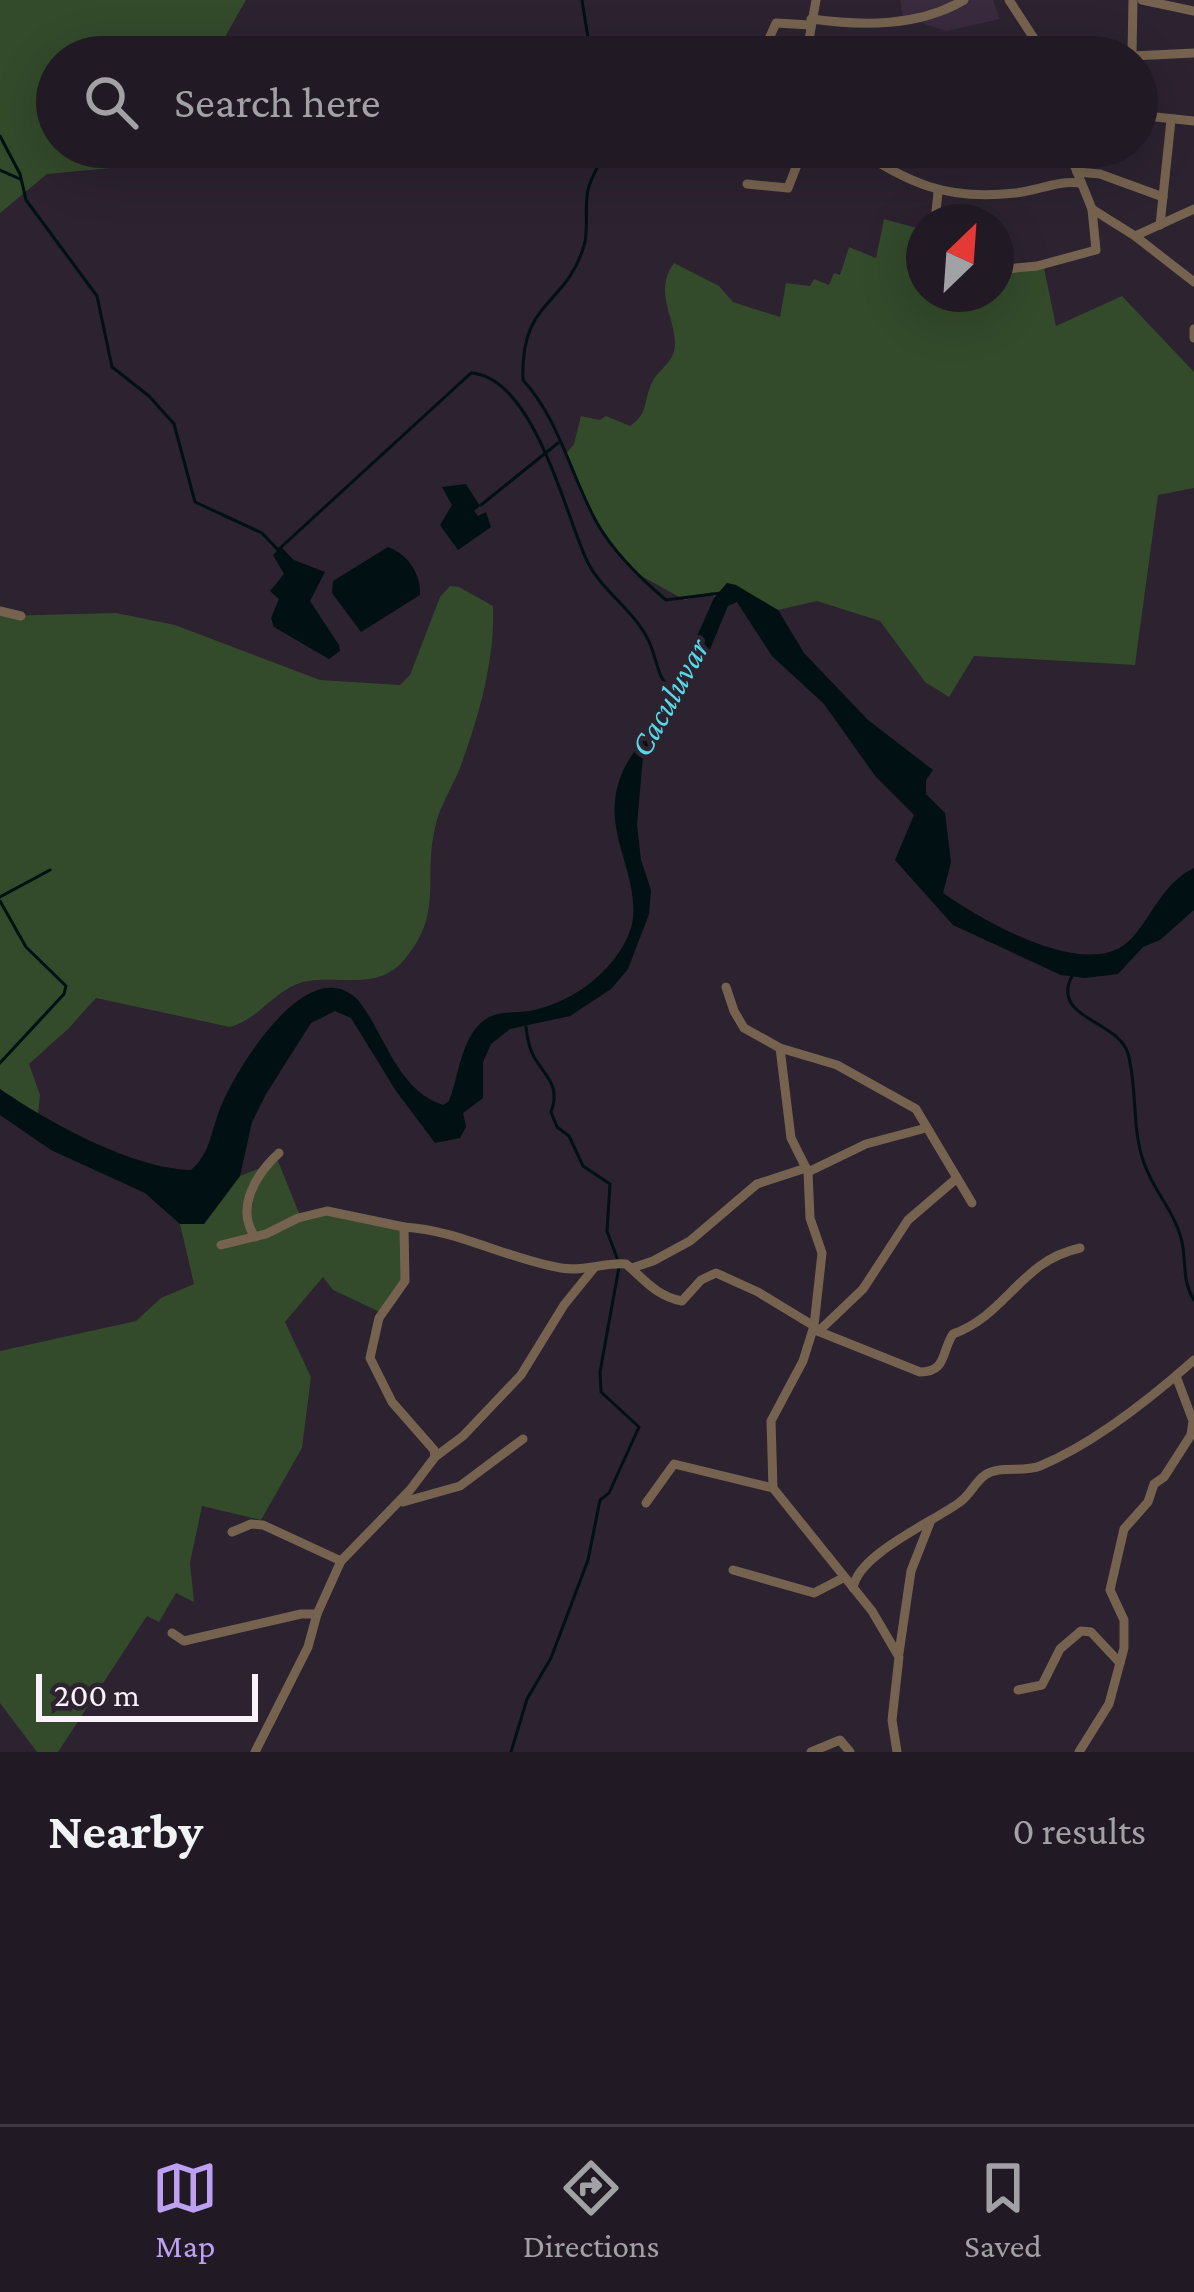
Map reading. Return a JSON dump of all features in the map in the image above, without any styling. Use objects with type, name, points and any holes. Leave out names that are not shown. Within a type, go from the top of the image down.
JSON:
[{"type":"street","points":[[808,36],[816,0]]},
{"type":"street","points":[[770,36],[776,23],[859,26],[917,19],[964,0]]},
{"type":"street","points":[[1009,0],[1032,36]]},
{"type":"street","points":[[1132,0],[1132,36]]},
{"type":"street","points":[[1142,0],[1194,11]]},
{"type":"street","points":[[1158,54],[1194,53]]},
{"type":"street","points":[[1158,118],[1194,121]]},
{"type":"street","points":[[1160,225],[1172,120]]},
{"type":"street","points":[[747,184],[788,188],[796,168]]},
{"type":"street","points":[[888,168],[938,192],[1016,193],[1078,174],[1100,174],[1163,197]]},
{"type":"street","points":[[1014,268],[1096,250],[1092,209],[1077,168]]},
{"type":"street","points":[[937,204],[938,192]]},
{"type":"street","points":[[1092,209],[1136,236],[1194,282]]},
{"type":"street","points":[[1136,236],[1194,209]]},
{"type":"street","points":[[1194,328],[1194,338]]},
{"type":"street","points":[[0,611],[21,616]]},
{"type":"street","points":[[726,987],[739,1022],[780,1048],[871,1081],[916,1109],[972,1203]]},
{"type":"street","points":[[780,1048],[791,1138],[807,1170],[810,1218],[822,1259],[816,1329],[771,1421],[773,1488],[872,1611],[898,1658]]},
{"type":"street","points":[[782,1074],[808,1059]]},
{"type":"street","points":[[632,1268],[690,1241],[758,1184],[807,1170],[866,1144],[926,1128]]},
{"type":"street","points":[[255,1237],[247,1226],[246,1202],[261,1171],[279,1153]]},
{"type":"street","points":[[816,1329],[863,1289],[908,1220],[957,1178]]},
{"type":"street","points":[[220,1245],[328,1211],[442,1233],[526,1261],[594,1268],[619,1262],[632,1268],[647,1286],[682,1301],[701,1280],[716,1273],[816,1329],[914,1370],[934,1370],[943,1363],[953,1334],[977,1325],[1043,1261],[1080,1248]]},
{"type":"street","points":[[404,1227],[405,1281],[379,1318],[370,1358],[392,1402],[435,1457]]},
{"type":"street","points":[[255,1752],[308,1647],[341,1561],[435,1457],[463,1436],[521,1376],[563,1307],[594,1268]]},
{"type":"street","points":[[853,1588],[858,1572],[962,1501],[981,1478],[992,1471],[1028,1469],[1054,1459],[1099,1432],[1194,1360]]},
{"type":"street","points":[[1079,1752],[1109,1704],[1126,1633],[1110,1590],[1117,1551],[1130,1519],[1148,1502],[1154,1484],[1164,1478],[1191,1435],[1193,1421],[1176,1376]]},
{"type":"street","points":[[398,1503],[460,1486],[523,1439]]},
{"type":"street","points":[[646,1503],[674,1464],[773,1488]]},
{"type":"street","points":[[897,1752],[892,1720],[898,1658],[911,1571],[931,1520]]},
{"type":"street","points":[[232,1532],[251,1524],[263,1525],[341,1561]]},
{"type":"street","points":[[733,1570],[814,1593],[843,1578]]},
{"type":"street","points":[[172,1634],[180,1641],[317,1614]]},
{"type":"street","points":[[1018,1690],[1042,1685],[1060,1649],[1081,1631],[1091,1632],[1120,1664]]},
{"type":"street","points":[[812,1752],[840,1740],[850,1752]]},
{"type":"shaded area","points":[[900,0],[993,0],[1000,19],[946,31],[903,17]]},
{"type":"green space","points":[[0,0],[246,0],[226,36],[36,36],[36,168],[112,168],[47,174],[0,213]]},
{"type":"green space","points":[[884,219],[906,225],[906,312],[1014,312],[1014,265],[1043,263],[1056,326],[1122,296],[1194,372],[1194,488],[1158,495],[1135,665],[974,656],[949,697],[925,682],[880,621],[817,601],[778,610],[727,583],[714,598],[713,592],[685,600],[634,572],[599,528],[565,455],[574,444],[581,416],[600,420],[606,416],[630,426],[642,412],[653,380],[674,352],[665,284],[674,263],[719,286],[733,302],[780,317],[786,283],[810,286],[814,279],[829,285],[834,273],[840,275],[849,247],[876,258]]},
{"type":"green space","points":[[450,586],[493,606],[491,647],[473,728],[435,828],[424,927],[404,960],[372,979],[297,984],[230,1027],[96,998],[29,1064],[40,1095],[38,1115],[0,1089],[0,616],[116,613],[175,625],[320,680],[400,685],[410,675],[440,597]]},
{"type":"green space","points":[[278,1161],[301,1218],[323,1212],[404,1227],[405,1281],[382,1313],[333,1290],[323,1277],[285,1322],[311,1377],[302,1448],[261,1520],[202,1506],[190,1563],[194,1602],[176,1593],[159,1622],[147,1616],[58,1752],[37,1752],[0,1703],[0,1351],[136,1321],[161,1298],[194,1284],[180,1224],[204,1224],[240,1176]]},
{"type":"water","points":[[466,484],[480,506],[474,511],[478,516],[486,512],[491,527],[458,550],[440,525],[452,505],[442,487]]},
{"type":"water","points":[[281,547],[294,560],[325,572],[310,601],[339,645],[340,651],[329,659],[274,627],[271,618],[279,599],[270,591],[284,574],[273,555]]},
{"type":"water","points":[[388,547],[412,566],[420,595],[361,632],[332,593],[333,581]]},
{"type":"water","name":"Caculuvar","points":[[727,583],[778,610],[804,653],[868,720],[933,770],[926,780],[926,794],[945,813],[951,862],[943,893],[1036,943],[1090,955],[1113,951],[1132,938],[1167,890],[1194,868],[1194,910],[1160,940],[1143,947],[1118,974],[1085,978],[1061,975],[953,925],[895,860],[914,815],[876,777],[824,704],[772,656],[737,602],[728,606],[666,731],[643,756],[637,825],[651,890],[649,914],[628,969],[611,989],[570,1016],[510,1029],[491,1044],[483,1062],[483,1098],[463,1113],[466,1127],[460,1138],[435,1143],[351,1018],[335,1011],[311,1023],[266,1094],[252,1122],[240,1176],[204,1224],[180,1224],[145,1193],[51,1150],[0,1115],[0,1089],[66,1129],[118,1153],[191,1170],[207,1148],[230,1087],[259,1041],[298,1001],[318,990],[339,989],[358,1000],[414,1087],[443,1105],[449,1101],[466,1046],[478,1026],[496,1015],[530,1011],[575,994],[621,950],[633,920],[633,904],[615,818],[617,788],[714,598]]},
{"type":"waterway","points":[[582,0],[588,36]]},
{"type":"waterway","name":"Caculuvar","points":[[0,136],[20,174],[26,200],[97,296],[112,367],[149,396],[174,424],[195,502],[262,533],[278,550],[471,373],[493,380],[513,397],[530,422],[587,561],[639,624],[670,690]]},
{"type":"waterway","points":[[597,168],[588,190],[584,246],[566,282],[536,318],[524,354],[523,380],[555,430],[597,523],[628,564],[666,600],[721,593]]},
{"type":"waterway","points":[[0,170],[20,179]]},
{"type":"waterway","points":[[481,505],[558,443]]},
{"type":"waterway","points":[[0,897],[50,870]]},
{"type":"waterway","points":[[0,901],[26,947],[66,986],[64,994],[0,1063]]},
{"type":"waterway","points":[[1072,976],[1070,1002],[1112,1034],[1128,1054],[1140,1149],[1178,1228],[1194,1300]]},
{"type":"waterway","points":[[526,1027],[532,1053],[553,1088],[551,1112],[557,1127],[569,1136],[583,1166],[610,1184],[607,1231],[617,1258]]},
{"type":"waterway","points":[[511,1752],[527,1699],[551,1658],[588,1560],[600,1500],[609,1493],[639,1427],[601,1392],[600,1372],[619,1267]]}]
